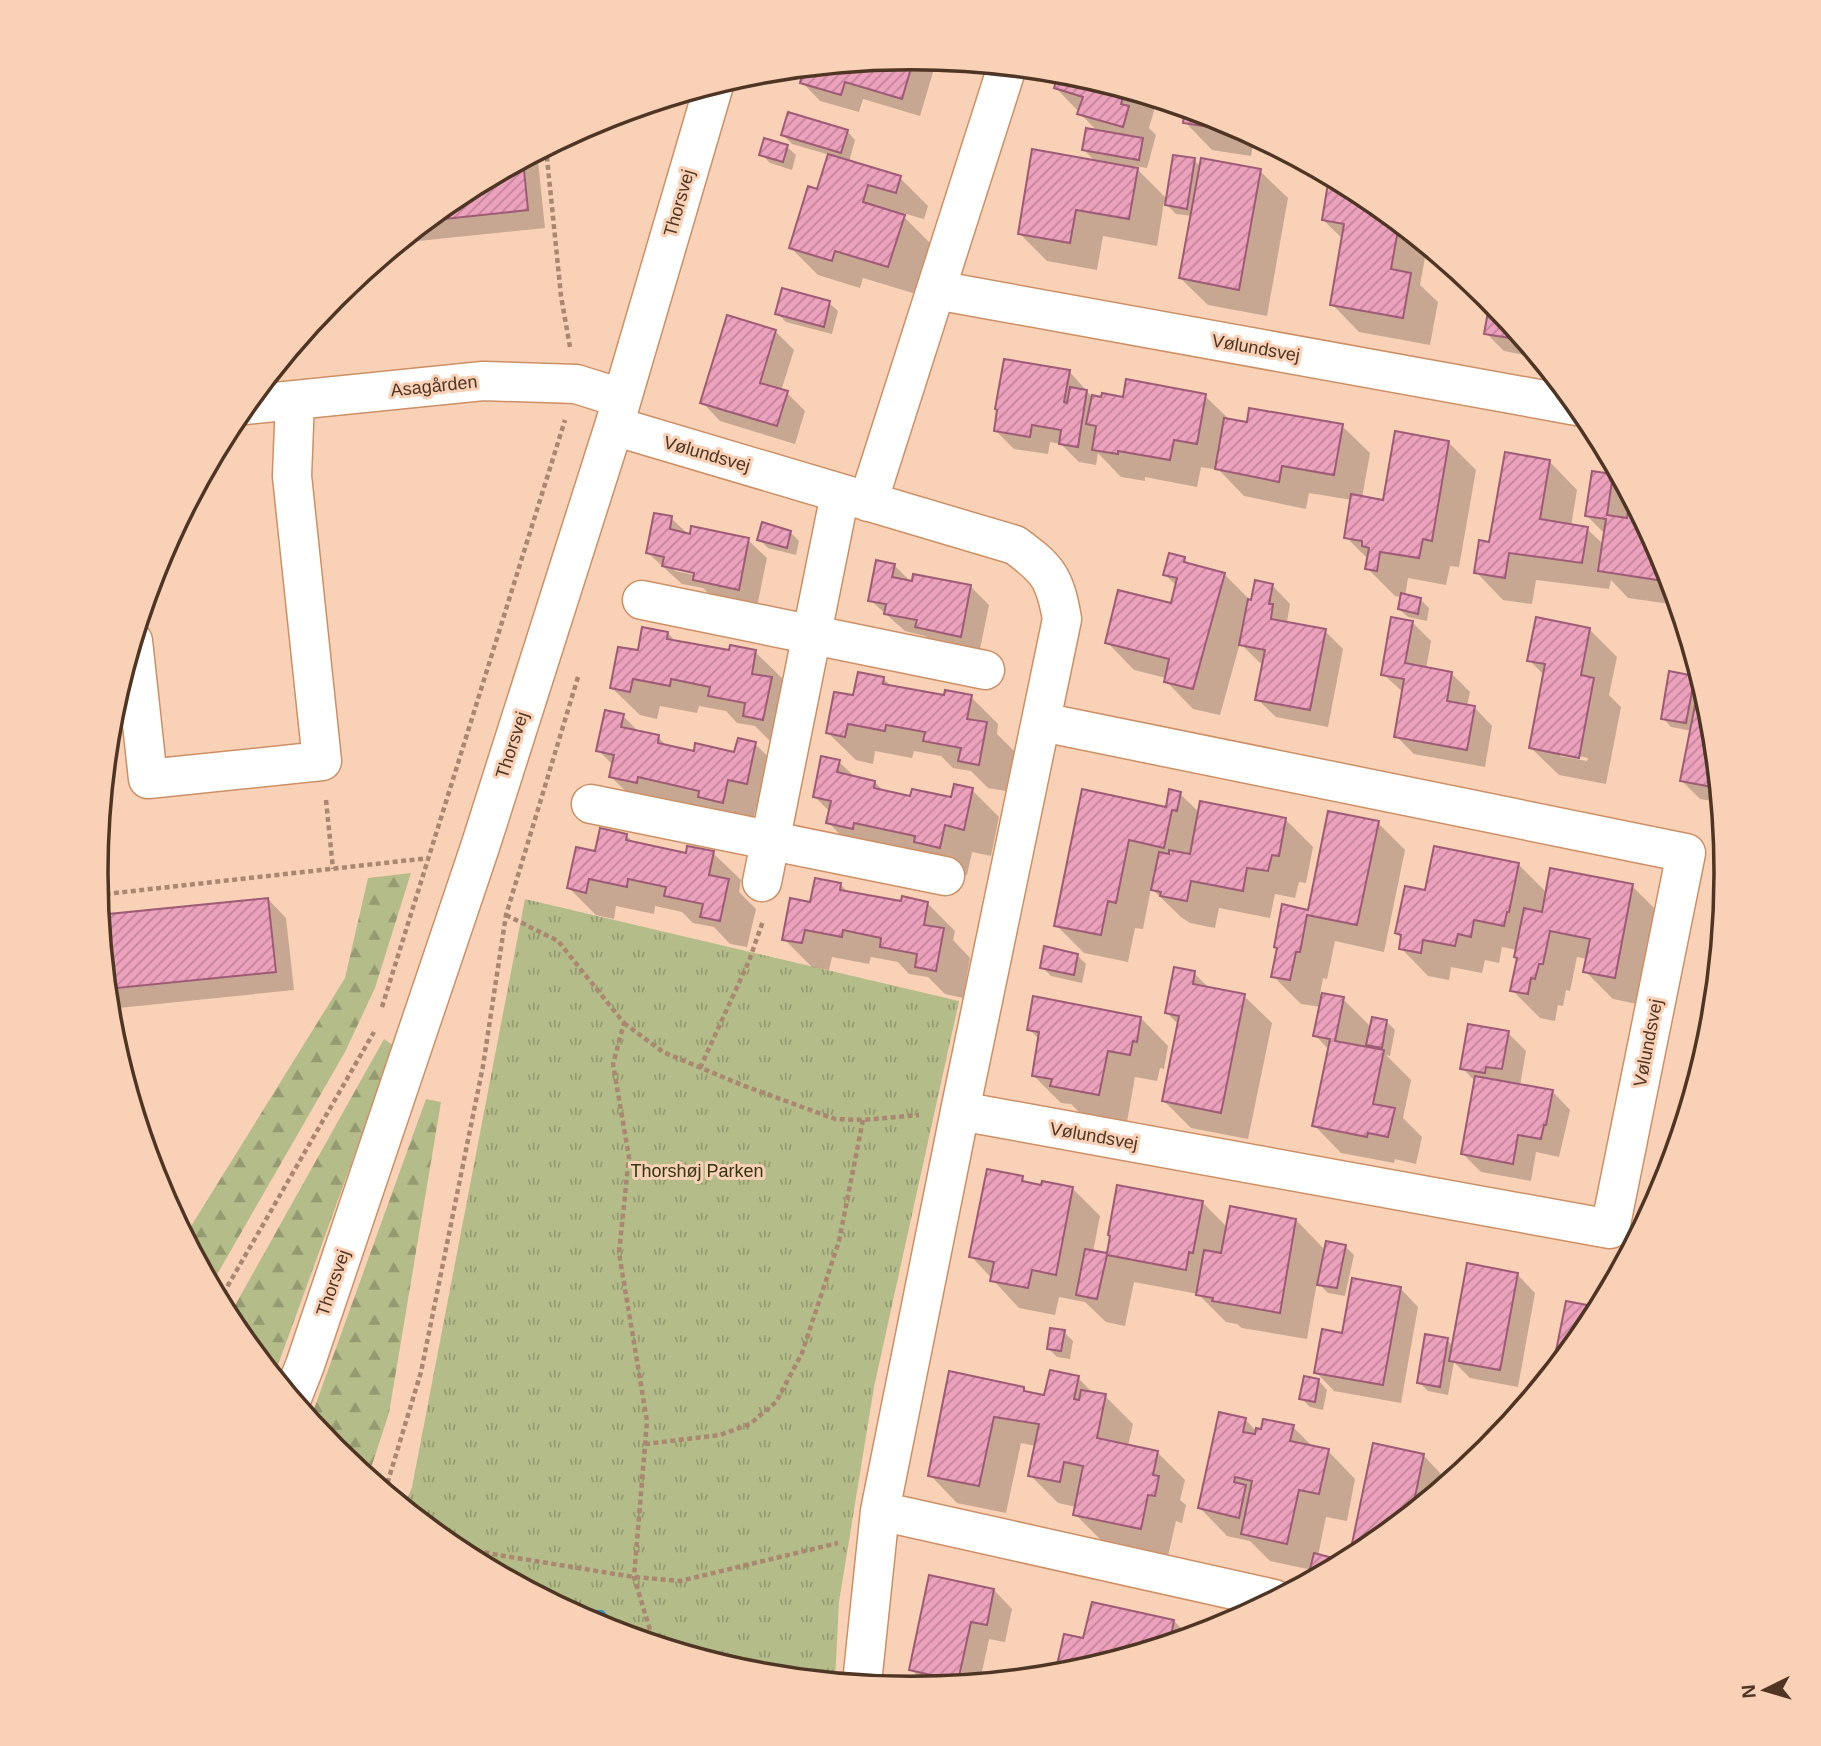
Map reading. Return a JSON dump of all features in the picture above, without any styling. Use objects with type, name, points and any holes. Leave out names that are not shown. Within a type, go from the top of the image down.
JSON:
[{"type":"street","points":[[761,881],[811,635],[854,498],[936,290],[1004,76]]},
{"type":"street","name":"Thorsvej","points":[[295,1388],[450,940],[617,412],[711,95]]},
{"type":"street","name":"Vølundsvej","points":[[936,290],[1561,403]]},
{"type":"street","name":"Asagården","points":[[259,404],[483,381],[576,384],[617,412]]},
{"type":"street","points":[[135,664],[148,779],[322,761],[292,476],[295,400]]},
{"type":"street","name":"Vølundsvej","points":[[617,412],[854,498],[1015,545],[1040,563],[1057,589],[1062,619],[960,1111],[879,1522],[863,1674]]},
{"type":"street","points":[[642,600],[985,670]]},
{"type":"street","name":"Vølundsvej","points":[[960,1111],[1610,1229],[1686,853],[1042,722]]},
{"type":"street","points":[[591,804],[945,876]]},
{"type":"street","points":[[879,1522],[1259,1596]]},
{"type":"path","points":[[382,1008],[576,384],[561,296],[547,157]]},
{"type":"path","points":[[388,1482],[424,1359],[483,1066],[506,915],[578,677]]},
{"type":"path","points":[[322,761],[332,869]]},
{"type":"path","points":[[108,894],[429,858]]},
{"type":"path","points":[[700,1068],[749,961],[769,904],[761,881]]},
{"type":"path","points":[[506,915],[558,941],[624,1023],[663,1052],[700,1068],[835,1119],[863,1120],[960,1111]]},
{"type":"path","points":[[225,1290],[374,1033],[377,1020]]},
{"type":"path","points":[[624,1023],[613,1064],[629,1157],[618,1252],[647,1420],[634,1577],[651,1633]]},
{"type":"path","points":[[645,1444],[720,1435],[750,1424],[776,1402],[802,1353],[839,1241],[863,1120]]},
{"type":"path","points":[[479,1550],[634,1577],[680,1581],[879,1522]]},
{"type":"green space","points":[[411,873],[375,988],[345,1052],[216,1276],[190,1228],[345,978],[368,878]]},
{"type":"green space","name":"Thorshøj Parken","points":[[525,899],[959,1001],[874,1387],[839,1602],[835,1672],[754,1661],[703,1649],[603,1615],[555,1593],[464,1541],[407,1498],[412,1487]]},
{"type":"green space","points":[[384,1039],[394,1046],[277,1367],[235,1306]]},
{"type":"green space","points":[[426,1099],[441,1102],[389,1413],[371,1468],[314,1409]]},
{"type":"water","points":[[591,1610],[603,1610],[610,1617]]},
{"type":"building","points":[[910,70],[902,99],[845,82],[841,95],[800,83],[802,78],[806,77]]},
{"type":"building","points":[[1055,83],[1123,98],[1121,104],[1129,106],[1123,127],[1077,114],[1083,97],[1054,88]]},
{"type":"building","points":[[788,112],[848,130],[841,153],[781,135]]},
{"type":"building","points":[[1184,118],[1205,126],[1183,123]]},
{"type":"building","points":[[1086,128],[1143,138],[1139,160],[1082,150]]},
{"type":"building","points":[[764,138],[788,145],[783,162],[759,155]]},
{"type":"building","points":[[1032,149],[1138,168],[1129,219],[1076,210],[1070,243],[1018,234]]},
{"type":"building","points":[[828,154],[901,176],[896,193],[868,185],[863,202],[905,215],[888,267],[835,251],[832,261],[789,248],[808,186],[817,189]]},
{"type":"building","points":[[1173,155],[1195,158],[1187,209],[1165,205]]},
{"type":"building","points":[[1201,158],[1261,169],[1239,290],[1179,278]]},
{"type":"building","points":[[524,170],[528,210],[445,219]]},
{"type":"building","points":[[1327,187],[1397,235],[1391,269],[1411,273],[1403,318],[1330,305],[1344,224],[1322,220]]},
{"type":"building","points":[[782,288],[830,301],[824,327],[775,314]]},
{"type":"building","points":[[727,315],[776,330],[760,383],[788,391],[777,426],[700,403]]},
{"type":"building","points":[[1487,315],[1508,338],[1484,334]]},
{"type":"building","points":[[1004,359],[1070,370],[1064,402],[1067,403],[1070,387],[1087,390],[1078,447],[1059,444],[1061,430],[1032,425],[1030,437],[994,431]]},
{"type":"building","points":[[1126,379],[1206,394],[1197,444],[1174,440],[1170,460],[1118,451],[1118,454],[1092,450],[1096,426],[1086,424],[1092,395],[1101,397],[1102,393],[1123,397]]},
{"type":"building","points":[[1249,408],[1343,424],[1334,475],[1282,466],[1279,482],[1215,469],[1224,418],[1247,422]]},
{"type":"building","points":[[1395,431],[1449,441],[1432,541],[1423,539],[1419,558],[1380,552],[1377,571],[1365,569],[1369,548],[1362,546],[1362,541],[1344,538],[1351,494],[1383,500]]},
{"type":"building","points":[[1505,452],[1550,460],[1540,519],[1588,527],[1582,563],[1509,553],[1505,578],[1474,573],[1479,540],[1489,542]]},
{"type":"building","points":[[1592,471],[1607,473],[1612,483],[1607,515],[1627,518],[1628,512],[1657,580],[1598,571],[1606,519],[1585,516]]},
{"type":"building","points":[[654,513],[672,516],[670,529],[690,534],[691,526],[749,538],[739,590],[693,580],[694,573],[662,566],[664,557],[646,553]]},
{"type":"building","points":[[762,522],[791,531],[787,548],[757,540]]},
{"type":"building","points":[[1169,553],[1185,557],[1184,562],[1225,573],[1193,689],[1164,682],[1169,659],[1105,643],[1118,590],[1171,603],[1177,578],[1163,575]]},
{"type":"building","points":[[876,560],[895,564],[892,577],[912,581],[913,574],[971,585],[961,637],[915,627],[917,620],[884,614],[886,604],[868,601]]},
{"type":"building","points":[[1255,580],[1273,584],[1269,604],[1273,604],[1271,619],[1326,629],[1310,710],[1255,700],[1265,650],[1239,645],[1248,599],[1251,600]]},
{"type":"building","points":[[1401,593],[1421,598],[1418,614],[1398,609]]},
{"type":"building","points":[[1391,617],[1413,621],[1405,663],[1452,672],[1447,701],[1475,706],[1467,750],[1394,737],[1404,679],[1381,675]]},
{"type":"building","points":[[1536,617],[1590,628],[1581,675],[1594,678],[1579,758],[1529,748],[1545,664],[1527,661]]},
{"type":"building","points":[[642,627],[668,632],[667,639],[729,650],[730,645],[756,650],[752,674],[772,677],[763,720],[743,716],[745,703],[708,696],[710,687],[671,679],[670,686],[633,679],[630,692],[610,688],[618,647],[638,650]]},
{"type":"building","points":[[1669,671],[1688,675],[1692,691],[1686,723],[1661,719]]},
{"type":"building","points":[[858,672],[884,677],[883,684],[944,695],[945,690],[972,695],[967,719],[987,722],[979,765],[958,761],[961,748],[923,741],[925,732],[886,725],[885,731],[848,724],[845,737],[826,733],[834,692],[853,695]]},
{"type":"building","points":[[1695,704],[1709,786],[1680,781]]},
{"type":"building","points":[[605,710],[624,714],[621,727],[659,735],[658,743],[694,751],[695,743],[734,752],[738,738],[756,742],[747,784],[728,780],[723,803],[698,797],[699,791],[638,777],[637,783],[609,777],[614,755],[596,751]]},
{"type":"building","points":[[821,756],[840,760],[837,772],[875,781],[874,788],[910,796],[912,789],[951,797],[954,784],[973,788],[964,830],[945,825],[940,848],[914,842],[915,836],[854,823],[853,829],[826,823],[831,801],[813,797]]},
{"type":"building","points":[[1082,789],[1166,807],[1169,789],[1181,792],[1177,811],[1172,810],[1164,848],[1129,840],[1116,903],[1108,901],[1101,935],[1054,926]]},
{"type":"building","points":[[1200,801],[1286,818],[1279,856],[1272,855],[1268,871],[1247,868],[1243,891],[1191,881],[1187,901],[1160,896],[1161,892],[1151,890],[1159,852],[1169,854],[1169,850],[1190,854]]},
{"type":"building","points":[[1328,811],[1379,821],[1357,925],[1307,915],[1300,952],[1296,952],[1290,980],[1271,977],[1282,904],[1308,910]]},
{"type":"building","points":[[600,828],[627,834],[626,840],[686,853],[687,846],[714,851],[709,875],[729,879],[720,921],[700,917],[703,904],[664,896],[666,887],[628,879],[627,887],[589,879],[586,893],[567,888],[576,847],[595,851]]},
{"type":"building","points":[[1434,846],[1519,863],[1509,912],[1504,926],[1474,920],[1471,937],[1458,934],[1455,946],[1423,940],[1421,953],[1399,949],[1401,935],[1395,933],[1405,886],[1425,890]]},
{"type":"building","points":[[1550,868],[1633,884],[1615,978],[1583,972],[1590,939],[1550,931],[1543,964],[1539,964],[1535,979],[1531,978],[1528,994],[1510,991],[1524,908],[1542,912]]},
{"type":"building","points":[[815,878],[841,883],[840,890],[901,901],[902,896],[928,902],[924,925],[944,928],[936,971],[915,967],[917,954],[880,947],[881,938],[843,930],[842,937],[805,930],[802,943],[782,940],[790,898],[810,902]]},
{"type":"building","points":[[268,898],[276,972],[116,988],[109,914]]},
{"type":"building","points":[[1044,946],[1078,954],[1074,975],[1040,968]]},
{"type":"building","points":[[1174,967],[1195,971],[1193,984],[1245,994],[1221,1113],[1162,1101],[1179,1016],[1165,1013]]},
{"type":"building","points":[[1322,993],[1344,997],[1335,1041],[1384,1050],[1373,1104],[1395,1108],[1388,1137],[1368,1133],[1367,1137],[1312,1126],[1330,1039],[1313,1036]]},
{"type":"building","points":[[1033,996],[1141,1017],[1137,1042],[1133,1041],[1130,1055],[1108,1051],[1099,1095],[1050,1086],[1052,1079],[1032,1076],[1039,1032],[1027,1030]]},
{"type":"building","points":[[1372,1017],[1387,1020],[1382,1048],[1366,1045]]},
{"type":"building","points":[[1468,1024],[1509,1031],[1502,1069],[1486,1067],[1485,1073],[1460,1069]]},
{"type":"building","points":[[1475,1076],[1553,1090],[1541,1139],[1518,1135],[1513,1164],[1461,1154]]},
{"type":"building","points":[[987,1169],[1023,1176],[1022,1181],[1041,1185],[1042,1181],[1073,1187],[1056,1275],[1032,1270],[1028,1288],[990,1281],[994,1262],[969,1257]]},
{"type":"building","points":[[1117,1185],[1203,1201],[1193,1253],[1189,1252],[1186,1270],[1107,1255],[1097,1299],[1076,1295],[1085,1249],[1107,1253]]},
{"type":"building","points":[[1230,1206],[1296,1219],[1280,1313],[1212,1301],[1213,1298],[1196,1295],[1204,1250],[1221,1253]]},
{"type":"building","points":[[1326,1241],[1346,1245],[1337,1288],[1317,1285]]},
{"type":"building","points":[[1467,1263],[1518,1273],[1500,1370],[1449,1361]]},
{"type":"building","points":[[1352,1278],[1401,1287],[1383,1385],[1314,1373],[1322,1329],[1342,1333]]},
{"type":"building","points":[[1566,1301],[1587,1305],[1578,1319],[1556,1350]]},
{"type":"building","points":[[1050,1328],[1065,1330],[1061,1351],[1047,1349]]},
{"type":"building","points":[[1425,1334],[1448,1338],[1440,1387],[1417,1383]]},
{"type":"building","points":[[1050,1370],[1079,1376],[1074,1399],[1079,1400],[1081,1390],[1106,1394],[1097,1438],[1158,1451],[1153,1475],[1159,1476],[1155,1496],[1148,1495],[1141,1529],[1073,1515],[1083,1466],[1064,1462],[1060,1482],[1028,1476],[1039,1424],[994,1417],[979,1486],[928,1476],[949,1371],[1024,1387],[1024,1391],[1044,1395]]},
{"type":"building","points":[[1304,1376],[1319,1379],[1315,1402],[1299,1399]]},
{"type":"building","points":[[1219,1412],[1246,1418],[1243,1432],[1255,1434],[1256,1428],[1261,1429],[1263,1419],[1294,1425],[1290,1441],[1329,1449],[1319,1494],[1299,1490],[1287,1544],[1241,1534],[1252,1481],[1235,1477],[1234,1482],[1246,1485],[1239,1518],[1198,1508]]},
{"type":"building","points":[[1373,1443],[1424,1454],[1415,1497],[1352,1544]]},
{"type":"building","points":[[1314,1553],[1329,1557],[1329,1558],[1310,1569]]},
{"type":"building","points":[[929,1575],[994,1589],[987,1625],[971,1622],[960,1674],[932,1675],[909,1670]]},
{"type":"building","points":[[1092,1602],[1174,1620],[1172,1632],[1169,1633],[1118,1649],[1058,1662],[1064,1634],[1083,1638]]}]
